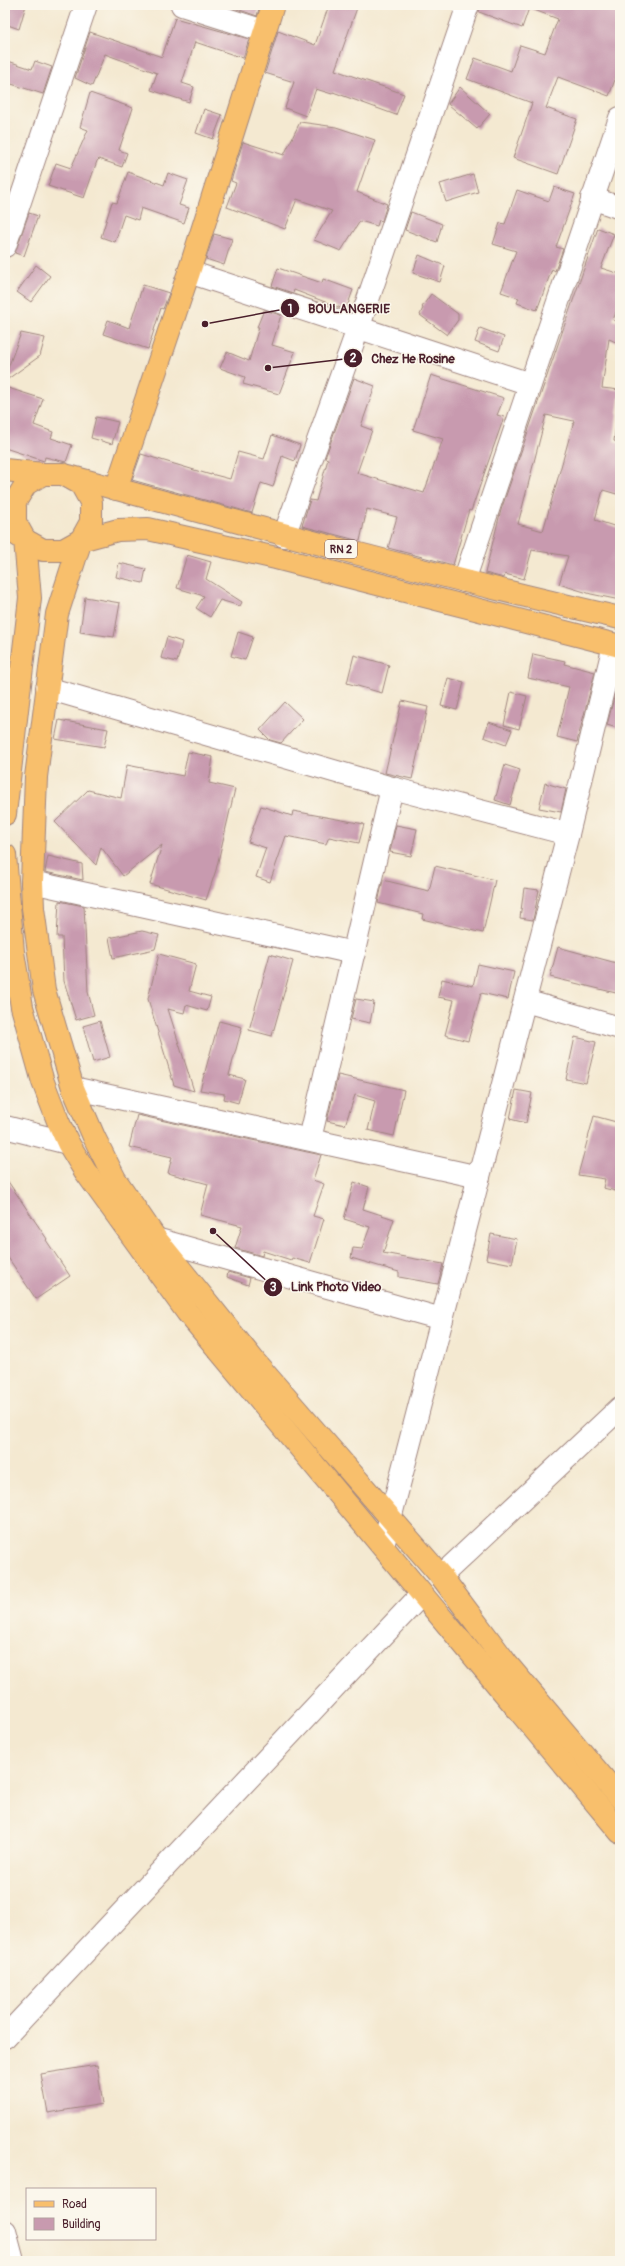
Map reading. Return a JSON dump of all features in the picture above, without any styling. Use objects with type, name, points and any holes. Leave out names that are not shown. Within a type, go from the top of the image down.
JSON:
[{"type":"main road","points":[[116,489],[189,272],[273,5]]},
{"type":"main road","name":"RN 2","points":[[5,470],[53,474],[116,489],[284,536],[620,618]]},
{"type":"main road","points":[[5,814],[13,679],[30,598],[25,540],[15,522],[15,502],[26,484],[53,474],[81,484],[91,502],[91,522],[80,540],[58,614],[36,778],[32,882],[33,908],[44,990],[73,1088],[115,1179],[156,1239],[255,1362],[441,1576],[507,1664],[620,1798]]},
{"type":"main road","points":[[5,527],[43,550],[63,550],[80,540]]},
{"type":"main road","name":"RN 2","points":[[80,540],[118,530],[148,529],[276,558],[617,645]]},
{"type":"main road","points":[[5,869],[11,915],[13,952],[22,1006],[43,1082],[68,1143],[85,1171],[187,1312],[383,1546],[421,1595],[620,1832]]},
{"type":"street","points":[[5,246],[86,5]]},
{"type":"street","points":[[182,5],[264,31]]},
{"type":"street","points":[[284,536],[359,326],[468,5]]},
{"type":"street","points":[[464,581],[620,118]]},
{"type":"street","points":[[592,198],[620,208]]},
{"type":"street","points":[[189,272],[359,326],[530,384]]},
{"type":"street","points":[[383,1546],[617,645]]},
{"type":"street","points":[[47,688],[392,788],[568,834]]},
{"type":"street","points":[[310,1139],[392,788]]},
{"type":"street","points":[[32,882],[354,953]]},
{"type":"street","points":[[524,1001],[620,1028]]},
{"type":"street","points":[[73,1088],[479,1177]]},
{"type":"street","points":[[5,1127],[68,1143]]},
{"type":"street","points":[[156,1239],[442,1319]]},
{"type":"street","points":[[441,1576],[620,1408]]},
{"type":"street","points":[[5,2037],[421,1595]]},
{"type":"street","points":[[5,2231],[12,2261]]},
{"type":"building","points":[[5,5],[26,5],[19,29],[5,24]]},
{"type":"building","points":[[235,5],[260,5],[257,16],[234,8]]},
{"type":"building","points":[[329,5],[358,5],[335,70],[404,94],[396,115],[333,92],[332,94],[316,89],[306,116],[285,108],[294,82],[265,73],[278,31],[315,45]]},
{"type":"building","points":[[480,5],[620,5],[620,66],[609,96],[558,77],[546,108],[577,119],[558,174],[513,158],[532,103],[467,79],[475,58],[511,71],[520,45],[545,53],[558,19],[529,8],[522,28],[479,12]]},
{"type":"building","points":[[175,18],[249,39],[243,58],[195,42],[182,83],[194,87],[189,102],[151,90],[157,73],[105,54],[92,86],[75,78],[90,32],[162,57]]},
{"type":"building","points":[[5,60],[32,69],[35,61],[52,67],[43,94],[5,82]]},
{"type":"building","points":[[460,87],[490,114],[477,129],[448,104]]},
{"type":"building","points":[[90,93],[133,108],[119,150],[127,153],[122,167],[99,159],[84,198],[48,186],[56,163],[71,168],[88,130],[80,127]]},
{"type":"building","points":[[204,109],[222,115],[213,139],[196,133]]},
{"type":"building","points":[[300,122],[336,127],[375,140],[357,192],[387,204],[382,221],[379,220],[377,226],[360,221],[341,251],[314,240],[332,211],[297,199],[285,229],[227,207],[236,183],[231,181],[243,142],[284,155]]},
{"type":"building","points":[[128,172],[164,185],[168,173],[188,180],[179,205],[189,208],[184,223],[141,208],[138,220],[124,215],[115,242],[101,237],[112,202],[117,203]]},
{"type":"building","points":[[473,174],[478,192],[446,202],[440,184]]},
{"type":"building","points":[[554,187],[575,194],[556,247],[563,249],[555,271],[552,269],[537,310],[517,303],[519,298],[501,292],[516,251],[493,244],[500,223],[505,224],[517,190],[549,201]]},
{"type":"building","points":[[411,212],[442,224],[437,242],[405,230]]},
{"type":"building","points":[[29,213],[38,216],[24,256],[15,253]]},
{"type":"building","points":[[598,228],[614,234],[601,268],[620,274],[620,302],[613,320],[620,322],[620,344],[609,339],[602,388],[620,390],[614,441],[620,443],[620,495],[603,490],[595,520],[620,528],[620,600],[591,594],[559,584],[568,556],[532,550],[524,579],[505,574],[504,578],[485,573],[501,510]],"holes":[[[546,415],[574,421],[543,531],[518,524]]]},
{"type":"building","points":[[214,234],[232,239],[224,265],[206,259]]},
{"type":"building","points":[[419,255],[445,266],[440,282],[413,273]]},
{"type":"building","points":[[36,265],[50,276],[31,302],[17,292]]},
{"type":"building","points":[[278,268],[322,283],[323,279],[353,290],[346,310],[294,290],[293,293],[272,286]]},
{"type":"building","points":[[143,285],[169,293],[163,309],[161,308],[148,349],[103,334],[108,320],[129,328]]},
{"type":"building","points":[[431,294],[458,314],[458,320],[447,335],[420,315],[423,308],[422,307]]},
{"type":"building","points":[[264,310],[281,315],[272,345],[295,352],[279,394],[243,384],[245,377],[220,368],[227,352],[249,361],[259,327],[257,327]]},
{"type":"building","points":[[480,328],[504,337],[499,351],[475,342]]},
{"type":"building","points":[[21,333],[45,338],[40,356],[5,381],[5,376]]},
{"type":"building","points":[[431,375],[504,398],[497,415],[504,417],[471,511],[469,510],[453,565],[388,548],[397,517],[367,509],[360,541],[302,526],[310,500],[316,501],[328,459],[325,458],[354,378],[375,386],[361,426],[372,430],[357,473],[424,493],[443,439],[413,430]]},
{"type":"building","points":[[5,387],[43,399],[34,425],[53,432],[51,438],[72,445],[66,462],[45,457],[44,461],[5,448]]},
{"type":"building","points":[[96,417],[118,422],[112,444],[91,438]]},
{"type":"building","points":[[272,435],[300,445],[295,461],[282,456],[273,487],[261,483],[252,513],[132,480],[141,454],[211,475],[230,479],[238,452],[264,459]]},
{"type":"building","points":[[187,555],[211,562],[206,579],[242,602],[240,606],[220,600],[210,617],[196,608],[204,596],[177,588]]},
{"type":"building","points":[[119,563],[146,569],[143,583],[116,577]]},
{"type":"building","points":[[85,597],[120,603],[114,637],[80,632]]},
{"type":"building","points":[[238,632],[253,637],[245,660],[231,656]]},
{"type":"building","points":[[167,637],[182,642],[177,662],[161,658]]},
{"type":"building","points":[[533,654],[565,661],[564,664],[595,672],[577,742],[557,737],[569,687],[528,678]]},
{"type":"building","points":[[354,655],[389,665],[382,693],[347,683]]},
{"type":"building","points":[[448,678],[464,682],[457,710],[441,706]]},
{"type":"building","points":[[620,678],[620,729],[607,725]]},
{"type":"building","points":[[511,692],[527,696],[519,729],[504,725]]},
{"type":"building","points":[[402,701],[428,707],[412,779],[385,773]]},
{"type":"building","points":[[285,702],[303,719],[281,743],[270,740],[260,730]]},
{"type":"building","points":[[59,720],[108,729],[104,747],[55,739]]},
{"type":"building","points":[[489,722],[512,730],[506,745],[484,737]]},
{"type":"building","points":[[188,752],[213,757],[209,783],[235,789],[216,870],[206,900],[150,884],[162,845],[123,876],[101,847],[96,865],[55,822],[88,790],[121,798],[127,765],[183,776]]},
{"type":"building","points":[[505,765],[520,770],[510,805],[495,800]]},
{"type":"building","points":[[545,783],[566,789],[561,812],[539,808]]},
{"type":"building","points":[[261,806],[292,816],[293,811],[364,824],[359,843],[329,837],[326,844],[286,836],[270,882],[256,877],[266,848],[248,842]]},
{"type":"building","points":[[396,825],[417,829],[411,856],[390,852]]},
{"type":"building","points":[[48,856],[82,864],[83,880],[45,872]]},
{"type":"building","points":[[435,866],[495,880],[483,933],[422,919],[423,914],[378,903],[383,880],[429,891]]},
{"type":"building","points":[[524,888],[539,890],[533,920],[520,918]]},
{"type":"building","points":[[59,901],[84,906],[88,992],[94,1015],[76,1020],[64,981],[62,937],[57,937]]},
{"type":"building","points":[[142,931],[159,935],[155,949],[113,958],[109,938]]},
{"type":"building","points":[[558,947],[620,964],[620,994],[550,977]]},
{"type":"building","points":[[159,954],[196,964],[189,991],[211,997],[207,1011],[186,1005],[184,1013],[168,1009],[194,1091],[174,1085],[148,999]]},
{"type":"building","points":[[270,954],[293,961],[272,1036],[249,1030]]},
{"type":"building","points":[[478,964],[514,972],[508,999],[481,993],[468,1041],[445,1035],[454,1000],[438,997],[442,979],[473,986]]},
{"type":"building","points":[[356,999],[374,1002],[370,1023],[351,1019]]},
{"type":"building","points":[[100,1021],[110,1057],[93,1062],[83,1026]]},
{"type":"building","points":[[219,1021],[242,1027],[229,1075],[245,1079],[238,1103],[224,1099],[225,1094],[200,1090]]},
{"type":"building","points":[[575,1037],[596,1042],[586,1083],[566,1079]]},
{"type":"building","points":[[338,1075],[404,1090],[394,1136],[368,1130],[375,1101],[355,1095],[345,1125],[327,1121]]},
{"type":"building","points":[[516,1090],[532,1093],[526,1123],[510,1119]]},
{"type":"building","points":[[137,1115],[321,1155],[313,1180],[324,1184],[313,1216],[324,1219],[310,1263],[292,1258],[291,1260],[263,1251],[262,1256],[235,1248],[242,1226],[200,1215],[208,1184],[168,1173],[172,1157],[129,1147]]},
{"type":"building","points":[[594,1116],[620,1123],[620,1192],[603,1188],[605,1179],[578,1175]]},
{"type":"building","points":[[5,1177],[70,1276],[36,1299],[5,1253]]},
{"type":"building","points":[[354,1182],[369,1187],[363,1209],[394,1219],[383,1253],[443,1264],[438,1284],[399,1277],[399,1272],[351,1258],[353,1248],[362,1249],[370,1227],[344,1219]]},
{"type":"building","points":[[491,1234],[517,1239],[512,1264],[486,1259]]},
{"type":"building","points":[[228,1272],[250,1278],[248,1285],[227,1277]]},
{"type":"building","points":[[97,2065],[103,2104],[48,2113],[41,2074]]},
{"type":"place","name":"BOULANGERIE","points":[[205,324]]},
{"type":"place","name":"Chez He Rosine","points":[[268,368]]},
{"type":"place","name":"Link Photo Video","points":[[213,1231]]}]
